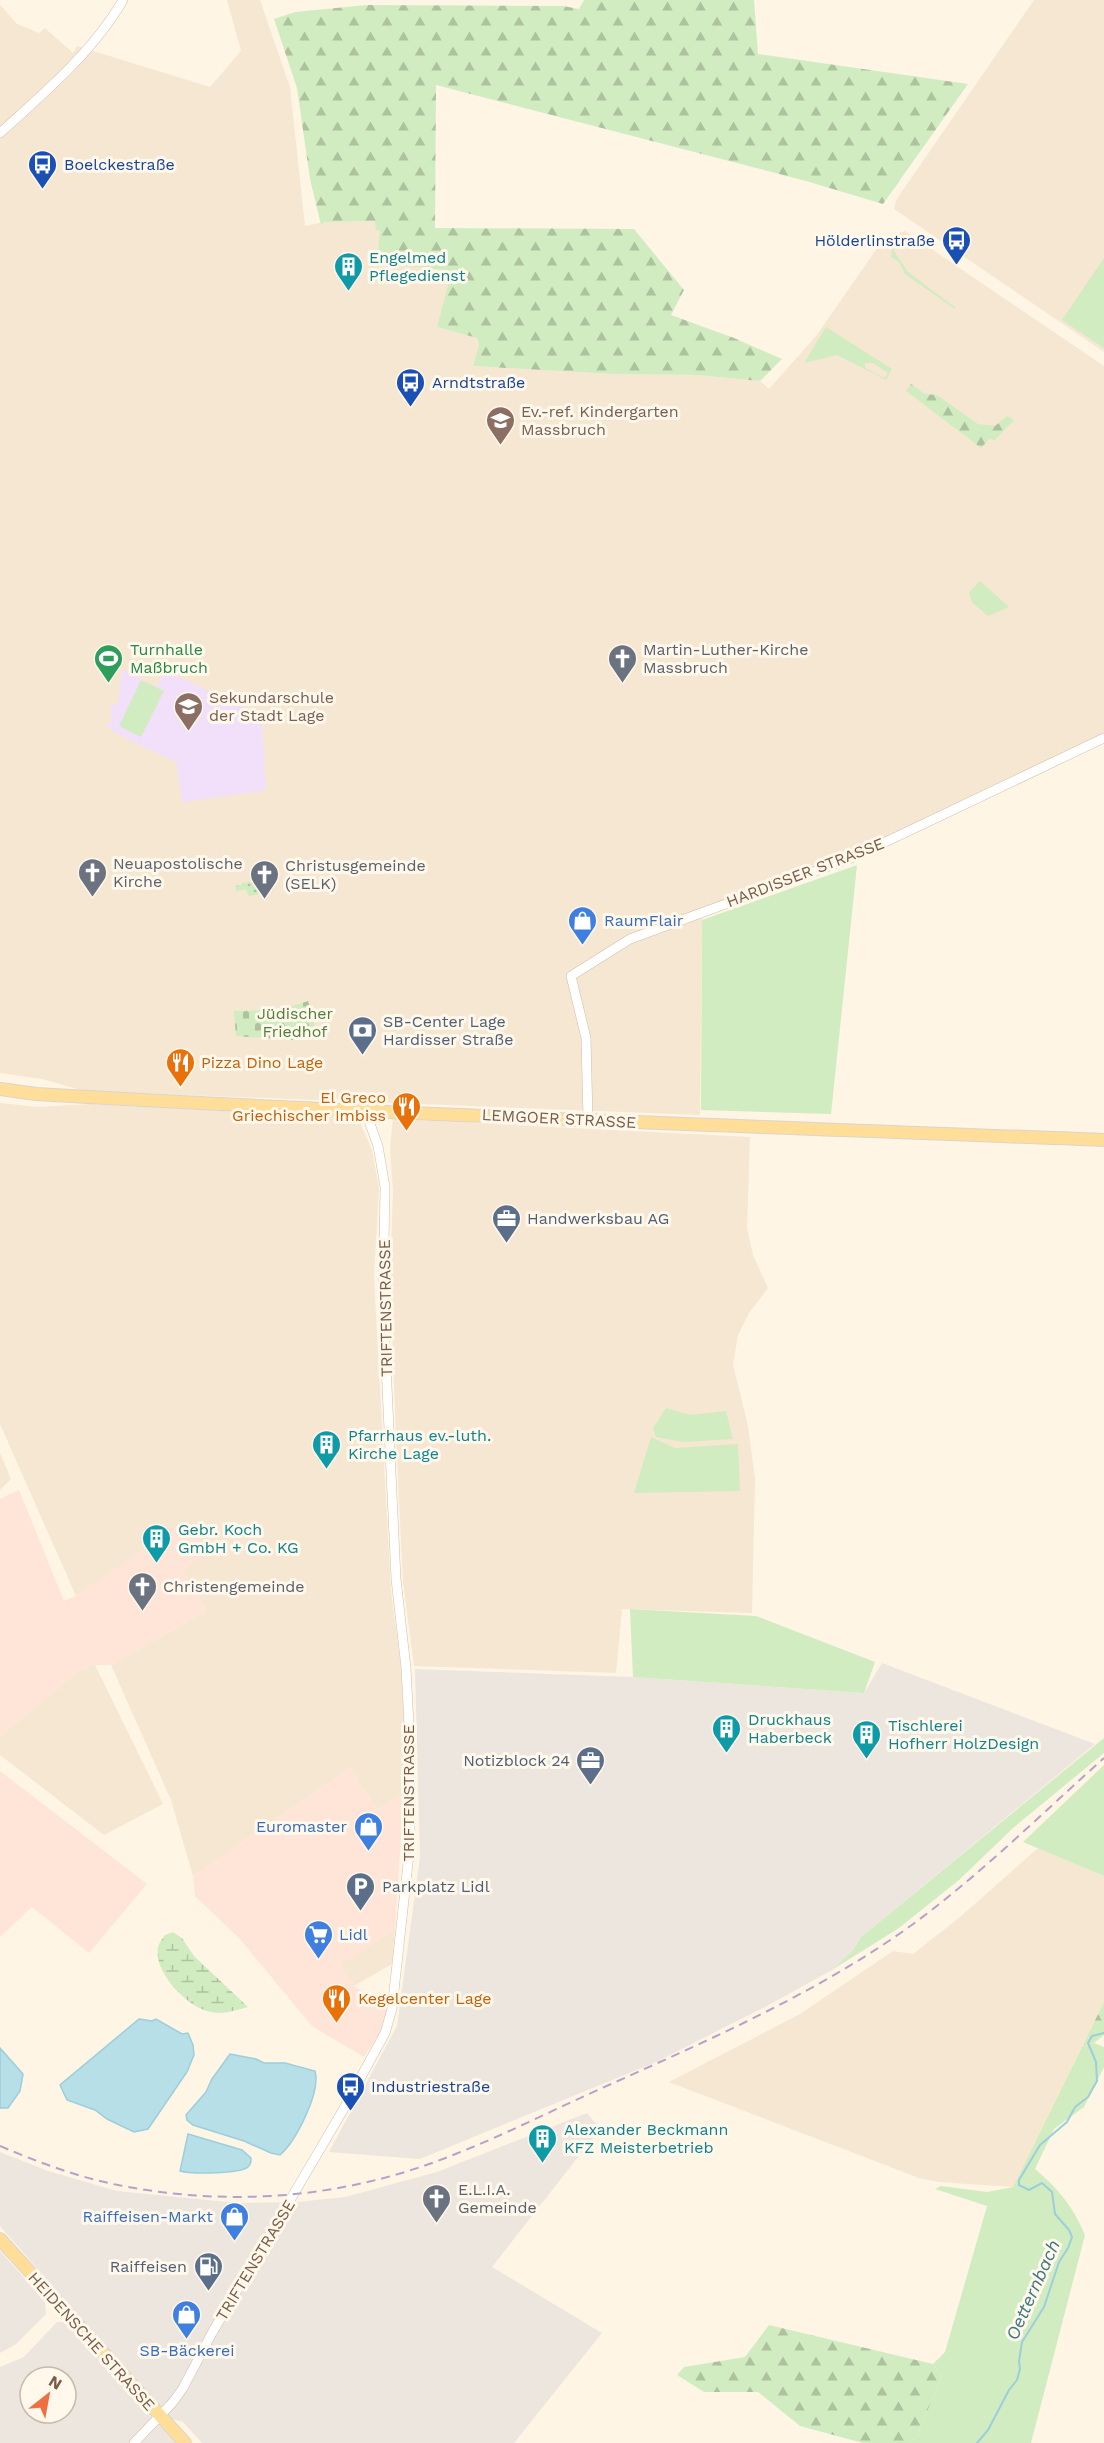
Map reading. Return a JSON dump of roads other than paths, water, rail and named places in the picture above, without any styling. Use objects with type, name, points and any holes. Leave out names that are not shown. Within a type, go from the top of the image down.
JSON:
[{"type":"main road","name":"LEMGOER STRASSE","points":[[0,1089],[68,1096],[702,1126],[1104,1140]]},
{"type":"main road","name":"HEIDENSCHE STRASSE","points":[[0,2239],[185,2443]]},
{"type":"street","points":[[0,133],[59,80],[110,20],[123,0]]},
{"type":"street","name":"HARDISSER STRASSE","points":[[588,1119],[586,1038],[571,976],[630,939],[854,857],[1104,738]]},
{"type":"street","name":"TRIFTENSTRASSE","points":[[134,2443],[173,2402],[183,2388],[212,2333],[343,2110],[385,2033],[392,2009],[410,1845],[410,1744],[407,1674],[396,1579],[383,1301],[385,1187],[378,1146],[365,1110]]},
{"type":"water","points":[[139,2019],[152,2021],[156,2019],[182,2034],[188,2033],[194,2055],[187,2072],[148,2129],[134,2132],[107,2119],[95,2110],[67,2100],[60,2085]]},
{"type":"water","points":[[0,2048],[23,2074],[20,2091],[8,2108],[0,2108]]},
{"type":"water","points":[[230,2054],[256,2059],[264,2063],[285,2063],[315,2071],[314,2091],[306,2116],[293,2139],[280,2155],[193,2125],[187,2120],[186,2115],[206,2092],[212,2079]]},
{"type":"water","points":[[188,2134],[242,2150],[251,2158],[250,2164],[243,2169],[226,2172],[180,2171]]},
{"type":"waterway","name":"Oetternbach","points":[[977,2443],[988,2430],[1009,2390],[1017,2380],[1022,2342],[1044,2307],[1059,2262],[1072,2237],[1055,2214],[1052,2192],[1042,2183],[1029,2190],[1019,2185],[1019,2180],[1040,2145],[1067,2122],[1075,2107],[1088,2097],[1097,2081],[1096,2062],[1088,2043],[1092,2036],[1104,2033]]},
{"type":"railway","points":[[0,2146],[103,2182],[161,2192],[204,2196],[290,2195],[333,2189],[417,2168],[494,2138],[678,2054],[754,2018],[866,1956],[955,1892],[1104,1758]]},
{"type":"place","name":"Boelckestraße","points":[[43,190]]},
{"type":"place","name":"Hölderlinstraße","points":[[956,266]]},
{"type":"place","name":"Engelmed Pflegedienst","points":[[348,292]]},
{"type":"place","name":"Arndtstraße","points":[[411,408]]},
{"type":"place","name":"Ev.-ref. Kindergarten Massbruch","points":[[500,446]]},
{"type":"place","name":"Turnhalle Maßbruch","points":[[109,684]]},
{"type":"place","name":"Martin-Luther-Kirche Massbruch","points":[[622,684]]},
{"type":"place","name":"Sekundarschule der Stadt Lage","points":[[188,732]]},
{"type":"place","name":"Neuapostolische Kirche","points":[[92,898]]},
{"type":"place","name":"Christusgemeinde (SELK)","points":[[264,900]]},
{"type":"place","name":"RaumFlair","points":[[583,946]]},
{"type":"place","name":"SB-Center Lage Hardisser Straße","points":[[362,1056]]},
{"type":"place","name":"Pizza Dino Lage","points":[[180,1088]]},
{"type":"place","name":"El Greco Griechischer Imbiss","points":[[407,1132]]},
{"type":"place","name":"Handwerksbau AG","points":[[506,1244]]},
{"type":"place","name":"Pfarrhaus ev.-luth. Kirche Lage","points":[[327,1470]]},
{"type":"place","name":"Gebr. Koch GmbH + Co. KG","points":[[157,1564]]},
{"type":"place","name":"Christengemeinde","points":[[142,1612]]},
{"type":"place","name":"Druckhaus Haberbeck","points":[[727,1754]]},
{"type":"place","name":"Tischlerei Hofherr HolzDesign","points":[[867,1760]]},
{"type":"place","name":"Notizblock 24","points":[[591,1786]]},
{"type":"place","name":"Euromaster","points":[[368,1852]]},
{"type":"place","name":"Parkplatz Lidl","points":[[361,1912]]},
{"type":"place","name":"Lidl","points":[[318,1960]]},
{"type":"place","name":"Kegelcenter Lage","points":[[337,2024]]},
{"type":"place","name":"Industriestraße","points":[[350,2112]]},
{"type":"place","name":"Alexander Beckmann KFZ Meisterbetrieb","points":[[543,2164]]},
{"type":"place","name":"E.L.I.A. Gemeinde","points":[[437,2224]]},
{"type":"place","name":"Raiffeisen-Markt","points":[[234,2242]]},
{"type":"place","name":"Raiffeisen","points":[[208,2292]]},
{"type":"place","name":"SB-Bäckerei","points":[[187,2340]]},
{"type":"park label","name":"Jüdischer Friedhof","points":[[295,1022]]}]
